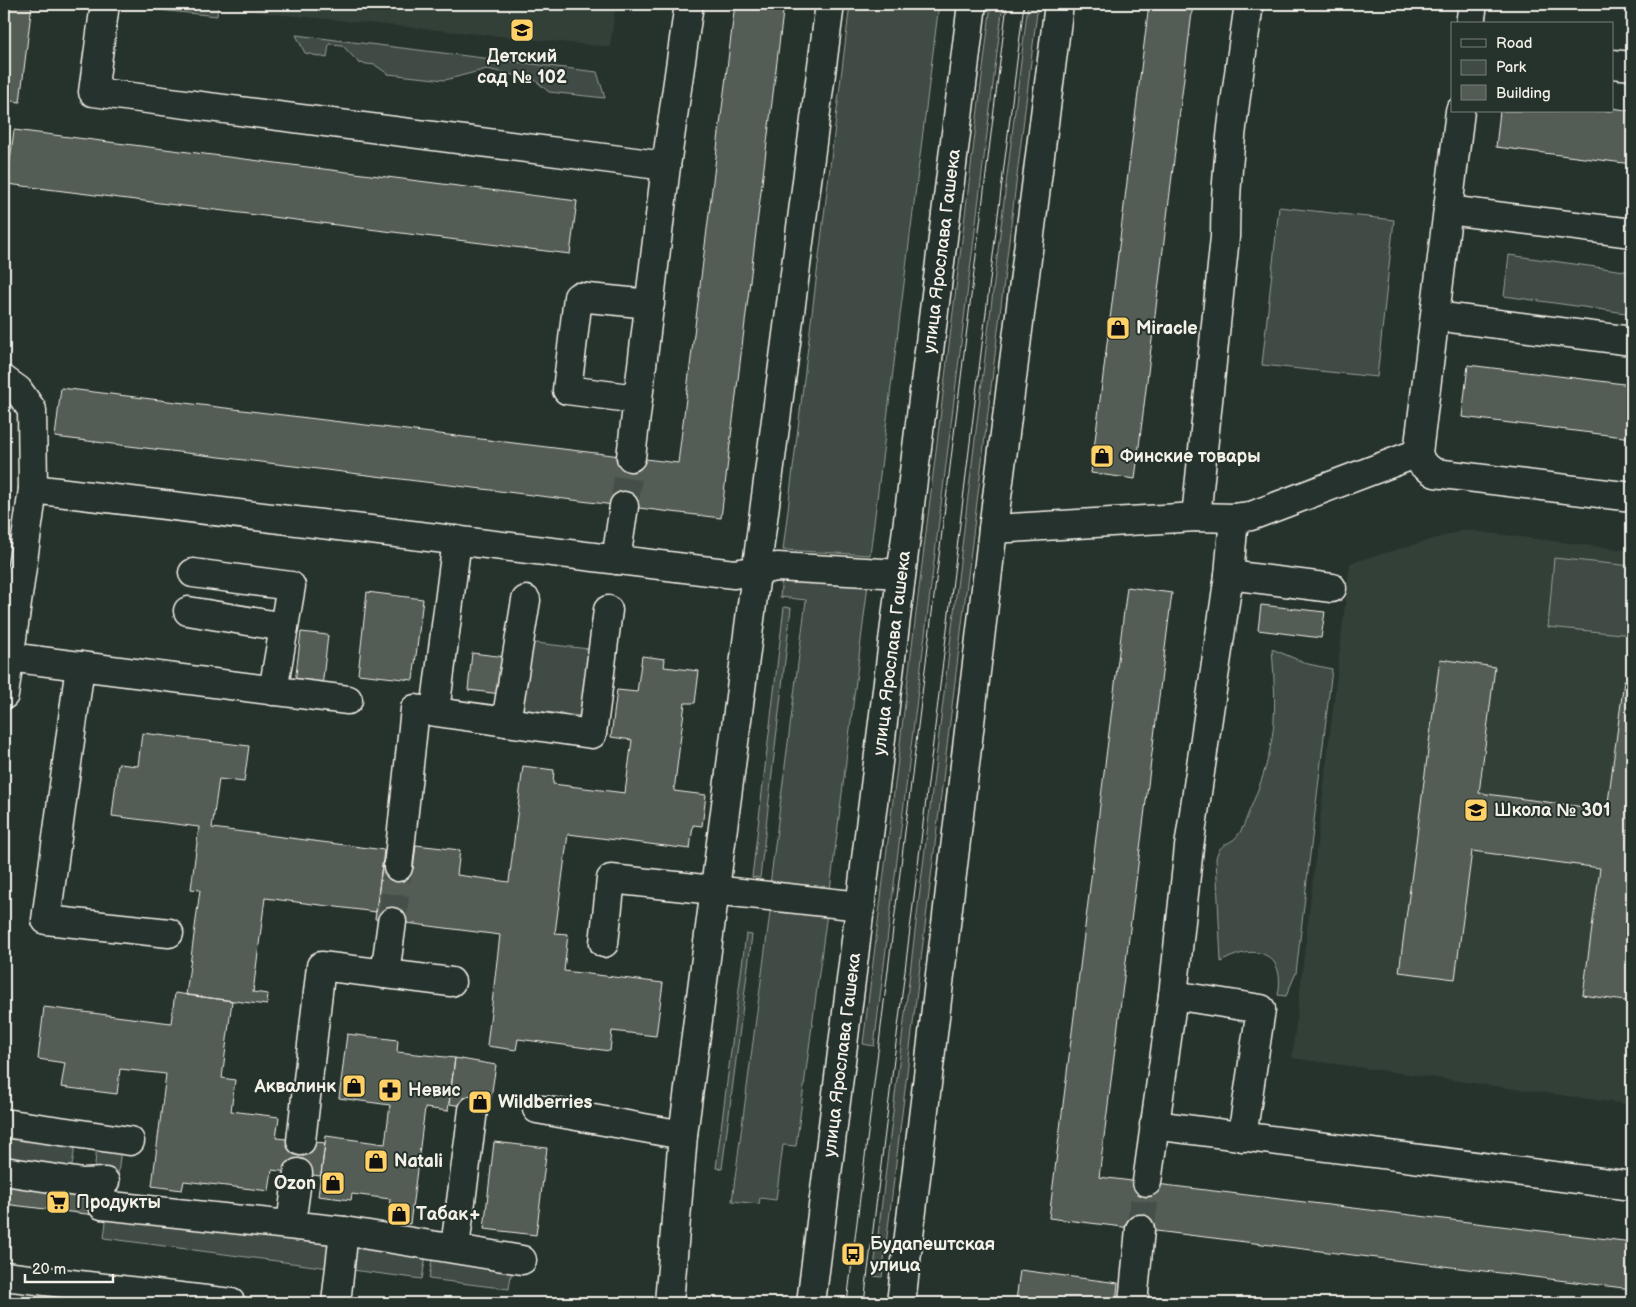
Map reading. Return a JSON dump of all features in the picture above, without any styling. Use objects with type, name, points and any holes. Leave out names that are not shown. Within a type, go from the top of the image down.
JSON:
[{"type":"street","points":[[105,4],[93,92],[666,166]]},
{"type":"street","points":[[631,458],[666,166],[689,4]]},
{"type":"street","points":[[670,1303],[683,1135],[830,4]]},
{"type":"street","name":"улица Ярослава Гашека","points":[[811,1303],[972,4]]},
{"type":"street","points":[[901,1303],[993,529],[1059,4]]},
{"type":"street","points":[[1196,517],[1225,238],[1225,199],[1235,100],[1249,4]]},
{"type":"street","points":[[1470,22],[1473,4]]},
{"type":"street","points":[[1614,64],[1632,66]]},
{"type":"street","points":[[1460,112],[1418,452],[1422,464],[1435,474],[1632,497]]},
{"type":"street","points":[[1448,210],[1632,234]]},
{"type":"street","points":[[637,399],[568,390],[578,297],[650,304]]},
{"type":"street","points":[[1434,316],[1632,341]]},
{"type":"street","points":[[4,380],[18,390],[32,410],[33,489],[4,695]]},
{"type":"street","points":[[993,529],[1196,517],[1234,518],[1251,516],[1418,452]]},
{"type":"street","points":[[33,489],[741,575],[777,567],[902,574]]},
{"type":"street","points":[[616,560],[624,506]]},
{"type":"street","points":[[1147,1182],[1172,995],[1189,847],[1229,575],[1234,518]]},
{"type":"street","points":[[435,711],[449,616],[457,540]]},
{"type":"street","points":[[193,573],[291,586],[273,691]]},
{"type":"street","points":[[1229,575],[1332,588]]},
{"type":"street","points":[[506,722],[526,600]]},
{"type":"street","points":[[398,867],[415,709],[592,734],[608,610]]},
{"type":"street","points":[[188,611],[284,627]]},
{"type":"street","points":[[9,657],[348,700]]},
{"type":"street","points":[[80,666],[46,920],[169,933]]},
{"type":"street","points":[[604,943],[612,879],[861,906]]},
{"type":"street","points":[[385,974],[392,922]]},
{"type":"street","points":[[301,1140],[321,966],[451,982]]},
{"type":"street","points":[[1172,995],[1261,1009],[1242,1137]]},
{"type":"street","points":[[537,1109],[683,1135]]},
{"type":"street","points":[[455,1247],[473,1110]]},
{"type":"street","points":[[4,1123],[130,1141]]},
{"type":"street","points":[[1154,1125],[1632,1186]]},
{"type":"street","points":[[4,1171],[84,1183],[104,1194],[291,1224],[455,1247],[522,1260]]},
{"type":"street","points":[[291,1224],[298,1173]]},
{"type":"street","points":[[1133,1303],[1140,1229]]},
{"type":"street","points":[[336,1303],[344,1231]]},
{"type":"street","points":[[4,1276],[231,1303]]},
{"type":"shaded area","name":"Детский сад № 102","points":[[256,4],[616,4],[610,47],[255,12]]},
{"type":"shaded area","name":"Школа № 301","points":[[1465,530],[1632,551],[1632,1105],[1292,1058],[1350,563]]},
{"type":"green space","points":[[150,4],[218,4],[217,16],[149,9]]},
{"type":"green space","points":[[850,4],[939,4],[870,555],[783,550]]},
{"type":"green space","points":[[991,4],[1003,4],[874,1046],[863,1044]]},
{"type":"green space","points":[[1028,4],[1038,4],[882,1277],[873,1276]]},
{"type":"green space","points":[[296,35],[597,72],[605,98],[549,92],[535,80],[487,69],[445,80],[388,74],[375,65],[359,63],[342,45],[329,44],[327,58],[305,53]]},
{"type":"green space","points":[[1279,207],[1394,220],[1377,377],[1262,365]]},
{"type":"green space","points":[[1509,255],[1632,272],[1626,313],[1504,296]]},
{"type":"green space","points":[[1554,558],[1632,566],[1632,635],[1548,627]]},
{"type":"green space","points":[[782,577],[868,584],[830,890],[770,885],[806,600],[780,597]]},
{"type":"green space","points":[[784,607],[791,608],[760,878],[752,877]]},
{"type":"green space","points":[[527,642],[589,649],[581,716],[519,709]]},
{"type":"green space","points":[[1272,649],[1308,664],[1332,669],[1296,973],[1286,996],[1278,995],[1279,980],[1277,969],[1272,960],[1265,955],[1255,952],[1245,953],[1221,962],[1216,858],[1220,849],[1236,838],[1242,829],[1266,766],[1273,730],[1274,711]]},
{"type":"green space","points":[[771,905],[827,913],[796,1146],[783,1145],[776,1200],[760,1198],[759,1204],[732,1201]]},
{"type":"green space","points":[[746,934],[752,935],[722,1169],[716,1168]]},
{"type":"green space","points":[[4,1130],[76,1139],[71,1173],[4,1164]]},
{"type":"green space","points":[[97,1146],[121,1148],[118,1175],[94,1173]]},
{"type":"green space","points":[[107,1213],[332,1242],[329,1268],[104,1238]]},
{"type":"green space","points":[[355,1246],[426,1256],[422,1279],[352,1270]]},
{"type":"green space","points":[[432,1259],[512,1269],[509,1289],[429,1279]]},
{"type":"building","points":[[4,4],[32,4],[20,102],[4,100]]},
{"type":"building","points":[[735,4],[784,4],[721,518],[55,437],[61,388],[678,463]]},
{"type":"building","points":[[1149,4],[1193,4],[1135,479],[1091,473]]},
{"type":"building","points":[[1614,108],[1632,111],[1632,164],[1496,147],[1500,112],[1614,112]]},
{"type":"building","points":[[14,130],[577,201],[570,254],[7,184]]},
{"type":"building","points":[[1468,365],[1632,385],[1632,438],[1462,417]]},
{"type":"building","points":[[1127,587],[1172,593],[1099,1177],[1632,1242],[1632,1289],[1049,1218]]},
{"type":"building","points":[[367,592],[423,599],[413,680],[358,674]]},
{"type":"building","points":[[1261,605],[1325,612],[1321,638],[1258,630]]},
{"type":"building","points":[[301,632],[328,635],[322,687],[295,683]]},
{"type":"building","points":[[472,653],[506,657],[501,694],[468,690]]},
{"type":"building","points":[[642,656],[665,659],[664,667],[699,671],[695,703],[685,703],[674,791],[706,795],[702,826],[693,825],[690,849],[568,834],[555,933],[568,934],[564,971],[663,983],[656,1036],[612,1031],[610,1051],[518,1039],[516,1050],[487,1046],[500,935],[375,919],[382,865],[413,869],[416,845],[460,850],[457,875],[509,882],[523,766],[554,770],[553,784],[625,793],[632,740],[611,737],[617,690],[637,692]]},
{"type":"building","points":[[1440,659],[1495,667],[1479,793],[1607,810],[1624,680],[1632,681],[1632,1002],[1583,995],[1600,868],[1472,851],[1455,979],[1399,972]]},
{"type":"building","points":[[142,733],[249,746],[244,782],[219,779],[212,828],[384,850],[376,912],[265,898],[253,992],[268,994],[267,1005],[186,995],[200,890],[191,889],[199,827],[112,816],[118,764],[138,766]]},
{"type":"building","points":[[175,993],[232,1001],[222,1078],[235,1080],[231,1111],[279,1117],[276,1138],[325,1143],[321,1176],[272,1170],[269,1191],[184,1181],[182,1190],[152,1186],[166,1074],[120,1069],[117,1094],[61,1087],[65,1063],[38,1059],[44,1007],[171,1023]]},
{"type":"building","points":[[347,1034],[398,1040],[397,1052],[455,1058],[448,1111],[425,1108],[410,1224],[388,1221],[390,1199],[352,1194],[351,1200],[318,1196],[326,1136],[385,1144],[390,1105],[339,1098]]},
{"type":"building","points":[[455,1058],[496,1065],[489,1110],[449,1104]]},
{"type":"building","points":[[494,1142],[547,1148],[536,1235],[484,1229]]},
{"type":"building","points":[[4,1177],[99,1187],[95,1215],[4,1204]]},
{"type":"building","points":[[1020,1270],[1118,1283],[1116,1303],[1016,1301]]},
{"type":"tunnel","points":[[624,506],[631,457]]},
{"type":"tunnel","points":[[392,922],[398,867]]},
{"type":"tunnel","points":[[1140,1229],[1147,1182]]},
{"type":"tram line","points":[[847,1303],[1007,4]]},
{"type":"tram line","points":[[864,1303],[1024,4]]},
{"type":"place","name":"Детский сад № 102","points":[[522,30]]},
{"type":"place","name":"Miracle","points":[[1118,328]]},
{"type":"place","name":"Финские товары","points":[[1102,456]]},
{"type":"place","name":"Школа № 301","points":[[1476,810]]},
{"type":"place","name":"Аквалинк","points":[[354,1086]]},
{"type":"place","name":"Невис","points":[[390,1090]]},
{"type":"place","name":"Wildberries","points":[[480,1102]]},
{"type":"place","name":"Natali","points":[[376,1161]]},
{"type":"place","name":"Ozon","points":[[333,1183]]},
{"type":"place","name":"Продукты","points":[[58,1202]]},
{"type":"place","name":"Табак+","points":[[399,1214]]},
{"type":"place","name":"Будапештская улица","points":[[853,1254]]}]
